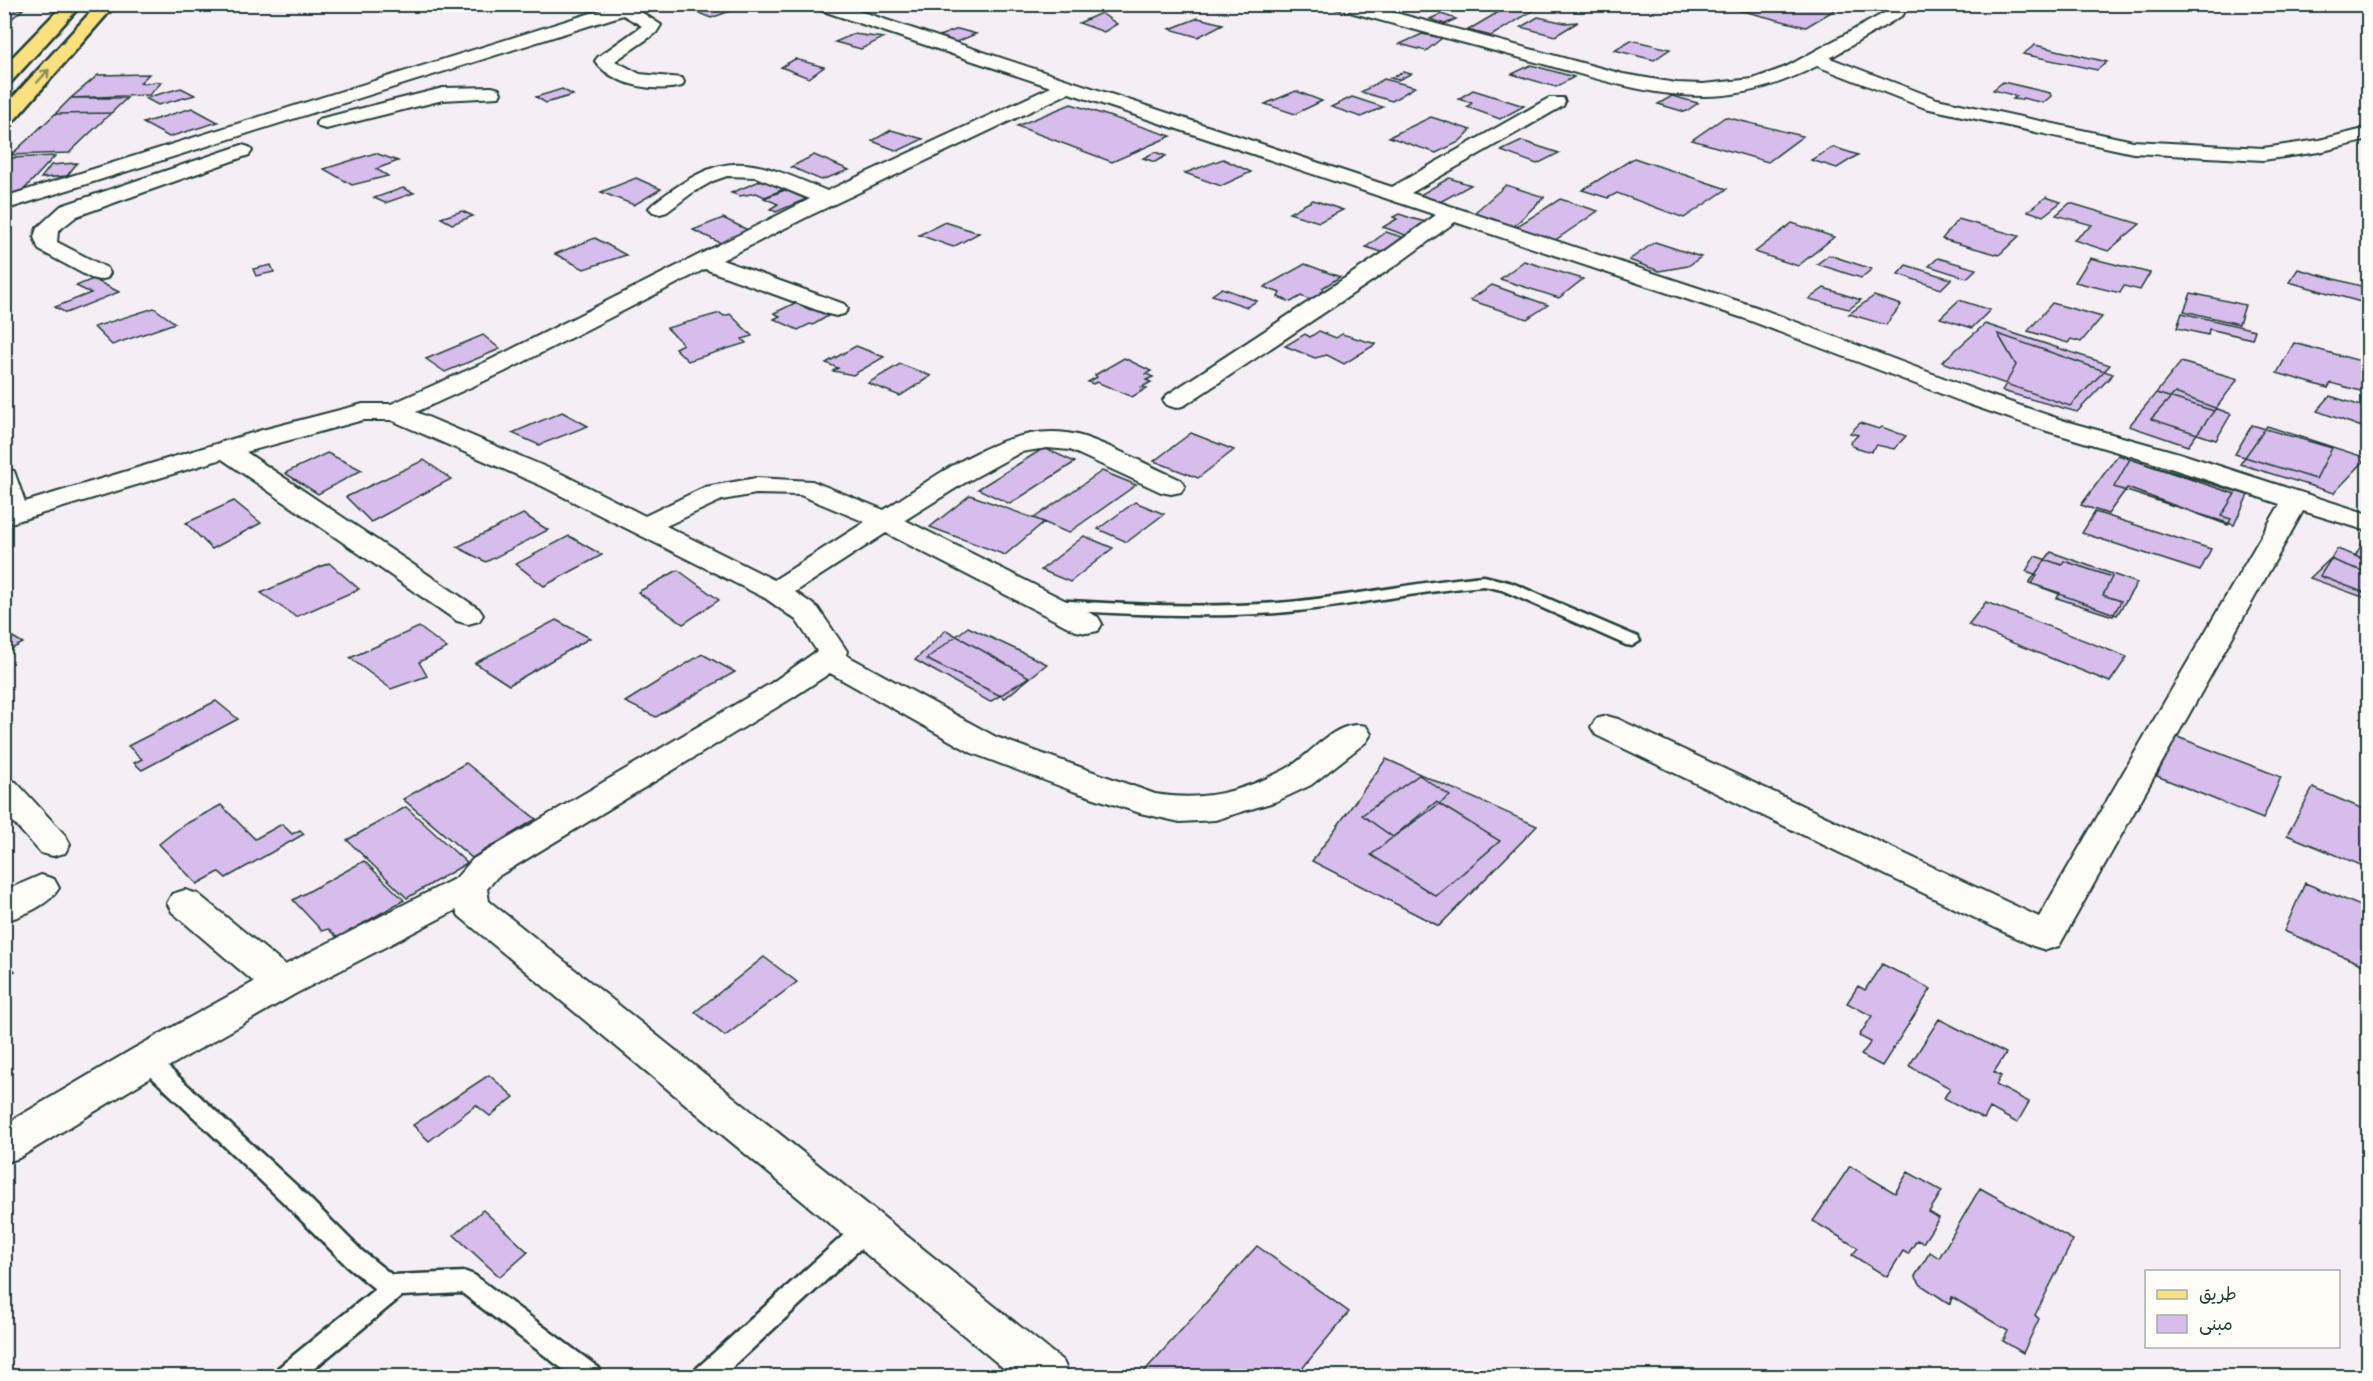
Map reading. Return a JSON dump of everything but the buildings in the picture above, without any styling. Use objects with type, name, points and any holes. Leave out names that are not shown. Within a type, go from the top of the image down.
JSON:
[{"type":"main road","points":[[4,78],[74,4]]},
{"type":"main road","points":[[4,120],[108,4]]},
{"type":"street","points":[[820,4],[1751,313],[2044,423],[2170,459],[2368,523]]},
{"type":"street","points":[[1342,4],[1607,75],[1669,87],[1699,89],[1752,85],[1773,79],[1816,58],[1897,11]]},
{"type":"street","points":[[12,202],[632,7],[652,25],[604,61],[612,69],[637,79],[675,82]]},
{"type":"street","points":[[1816,58],[1899,93],[1932,104],[2133,147],[2263,154],[2319,146],[2368,134]]},
{"type":"street","points":[[395,412],[495,367],[828,199],[1068,86]]},
{"type":"street","points":[[285,136],[334,121],[443,94],[492,93]]},
{"type":"street","points":[[1394,194],[1556,102]]},
{"type":"street","points":[[99,273],[55,251],[47,244],[45,237],[48,228],[69,211],[264,144]]},
{"type":"street","points":[[660,208],[690,184],[718,172],[739,168],[759,170],[828,199]]},
{"type":"street","points":[[12,202],[69,211]]},
{"type":"street","points":[[1176,400],[1420,238],[1453,213]]},
{"type":"street","points":[[704,261],[836,309]]},
{"type":"street","points":[[4,477],[10,515],[226,450],[363,412],[395,412],[552,480],[775,592],[807,614],[832,651],[829,659],[781,691],[484,868],[469,887],[282,984],[147,1060],[4,1146]]},
{"type":"street","points":[[775,592],[885,521],[993,455],[1014,445],[1047,440],[1075,443],[1171,486]]},
{"type":"street","points":[[226,450],[468,615]]},
{"type":"street","points":[[645,526],[715,494],[756,486],[802,487],[824,494],[885,521],[1087,624]]},
{"type":"street","points":[[1606,727],[2046,936],[2296,500]]},
{"type":"street","points":[[829,659],[984,745],[1085,783],[1152,805],[1180,810],[1215,808],[1265,793],[1299,777],[1356,734]]},
{"type":"street","points":[[4,790],[53,844]]},
{"type":"street","points":[[469,887],[472,907],[1047,1377]]},
{"type":"street","points":[[4,908],[41,888]]},
{"type":"street","points":[[185,903],[282,984]]},
{"type":"lane","points":[[1048,604],[1132,610],[1275,608],[1338,602],[1484,581],[1507,585],[1632,641]]},
{"type":"lane","points":[[147,1060],[354,1258],[386,1284],[397,1286],[466,1282],[590,1377]]},
{"type":"lane","points":[[706,1377],[866,1229]]},
{"type":"lane","points":[[287,1377],[397,1286]]}]
